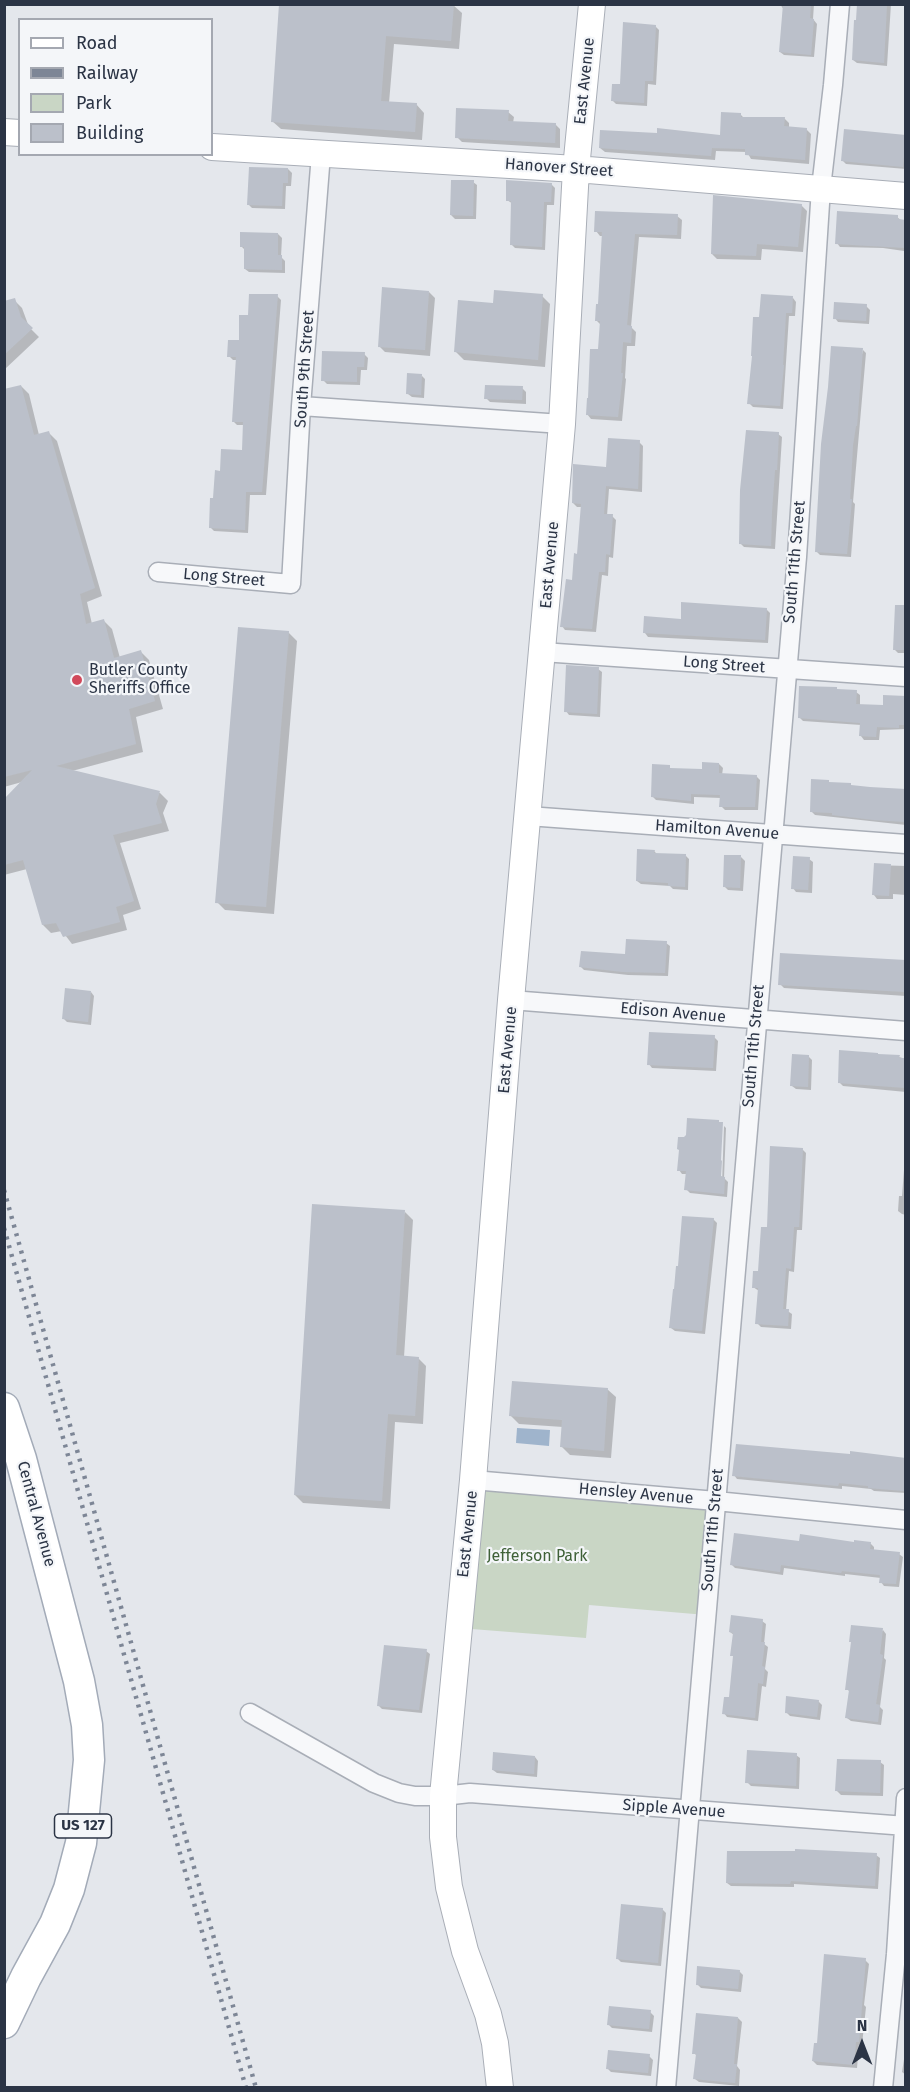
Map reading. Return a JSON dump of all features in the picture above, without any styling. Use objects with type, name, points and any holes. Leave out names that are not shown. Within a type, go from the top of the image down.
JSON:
[{"type":"main road","name":"Central Avenue","points":[[4,1408],[21,1459],[79,1681],[87,1725],[89,1760],[81,1843],[69,1889],[4,2024]]},
{"type":"street","name":"East Avenue","points":[[500,2088],[495,2043],[488,2014],[465,1951],[449,1887],[443,1837],[443,1796],[473,1480],[562,424],[576,169],[592,4]]},
{"type":"street","name":"South 11th Street","points":[[666,2088],[797,556],[821,188],[840,4]]},
{"type":"street","name":"Hanover Street","points":[[213,147],[576,169],[906,196]]},
{"type":"street","name":"South 9th Street","points":[[291,584],[301,406],[321,154]]},
{"type":"street","points":[[301,406],[562,424]]},
{"type":"street","name":"Long Street","points":[[158,572],[291,584]]},
{"type":"street","name":"Long Street","points":[[542,652],[906,677]]},
{"type":"street","name":"Hamilton Avenue","points":[[528,816],[906,844]]},
{"type":"street","name":"Edison Avenue","points":[[512,1000],[906,1031]]},
{"type":"street","name":"Hensley Avenue","points":[[473,1480],[906,1520]]},
{"type":"street","name":"Sipple Avenue","points":[[249,1713],[374,1783],[415,1796],[470,1793],[904,1826]]},
{"type":"street","points":[[883,2088],[896,1954],[906,1798]]},
{"type":"green space","name":"Jefferson Park","points":[[473,1480],[716,1501],[706,1615],[589,1605],[586,1638],[459,1628]]},
{"type":"water","points":[[517,1428],[550,1430],[549,1446],[516,1443]]},
{"type":"building","points":[[279,4],[454,4],[451,41],[386,36],[381,101],[417,103],[415,132],[271,122]]},
{"type":"building","points":[[783,4],[811,4],[810,18],[814,19],[811,55],[779,52]]},
{"type":"building","points":[[857,4],[887,4],[884,63],[852,60]]},
{"type":"building","points":[[623,22],[656,25],[653,81],[645,81],[644,103],[611,101],[612,84],[620,84]]},
{"type":"building","points":[[456,108],[509,110],[508,121],[556,123],[555,143],[455,138]]},
{"type":"building","points":[[721,112],[741,113],[741,117],[785,117],[784,126],[807,128],[805,160],[745,155],[745,149],[712,148],[711,156],[599,148],[600,130],[657,133],[657,128],[720,135]]},
{"type":"building","points":[[844,129],[906,135],[903,167],[841,161]]},
{"type":"building","points":[[249,167],[288,168],[288,183],[283,183],[282,206],[247,205]]},
{"type":"building","points":[[451,180],[474,180],[473,216],[450,215]]},
{"type":"building","points":[[506,180],[552,183],[551,202],[544,202],[542,247],[510,245],[511,201],[506,201]]},
{"type":"building","points":[[713,195],[802,204],[798,247],[757,244],[756,256],[711,254]]},
{"type":"building","points":[[595,211],[678,214],[677,235],[635,234],[627,325],[632,326],[631,343],[623,342],[621,373],[623,373],[618,417],[586,415],[590,349],[598,349],[600,321],[595,321],[602,232],[594,232]]},
{"type":"building","points":[[837,211],[898,215],[898,219],[906,220],[906,248],[835,244]]},
{"type":"building","points":[[240,232],[278,233],[278,255],[282,255],[282,270],[244,269],[244,247],[240,247]]},
{"type":"building","points":[[382,287],[429,291],[425,350],[378,347]]},
{"type":"building","points":[[494,290],[543,294],[538,360],[454,352],[458,300],[493,303]]},
{"type":"building","points":[[249,294],[278,294],[262,492],[246,492],[245,530],[209,528],[210,498],[213,498],[215,470],[220,471],[221,449],[242,450],[243,422],[232,422],[236,357],[227,357],[228,340],[239,340],[239,315],[248,315]]},
{"type":"building","points":[[761,294],[793,296],[792,313],[786,313],[780,406],[747,404],[753,317],[759,317]]},
{"type":"building","points":[[15,298],[21,317],[33,328],[4,355],[4,301]]},
{"type":"building","points":[[834,302],[867,304],[866,321],[833,319]]},
{"type":"building","points":[[831,346],[863,348],[857,426],[853,445],[850,499],[852,499],[847,554],[815,552],[821,444]]},
{"type":"building","points":[[322,351],[365,352],[364,367],[357,367],[357,382],[321,381]]},
{"type":"building","points":[[407,373],[422,374],[421,395],[406,394]]},
{"type":"building","name":"Butler County Sheriffs Office","points":[[21,385],[34,435],[49,431],[95,588],[80,594],[86,624],[104,619],[114,658],[141,650],[155,701],[129,709],[136,744],[56,766],[160,791],[156,804],[162,823],[113,835],[134,901],[116,907],[120,922],[63,937],[56,923],[42,925],[23,860],[4,865],[4,799],[32,770],[4,777],[4,389]]},
{"type":"building","points":[[485,385],[523,386],[522,400],[484,399]]},
{"type":"building","points":[[746,430],[779,432],[771,546],[739,544],[740,490]]},
{"type":"building","points":[[608,438],[640,440],[638,489],[606,486],[604,514],[613,514],[610,555],[606,554],[605,572],[599,572],[592,629],[560,627],[566,579],[572,580],[574,553],[577,554],[581,504],[572,503],[573,464],[606,467]]},
{"type":"building","points":[[681,602],[767,608],[765,640],[643,633],[644,616],[681,619]]},
{"type":"building","points":[[895,605],[906,605],[906,650],[893,650]]},
{"type":"building","points":[[238,627],[289,631],[266,907],[215,903]]},
{"type":"building","points":[[566,665],[599,667],[597,714],[564,712]]},
{"type":"building","points":[[799,686],[857,690],[856,704],[883,705],[883,695],[906,696],[906,725],[899,725],[899,728],[877,727],[876,737],[859,736],[860,723],[798,718]]},
{"type":"building","points":[[702,762],[719,763],[719,773],[757,775],[755,807],[719,807],[720,795],[691,794],[691,801],[651,797],[652,764],[670,765],[670,768],[702,769]]},
{"type":"building","points":[[811,779],[906,789],[906,822],[810,812]]},
{"type":"building","points":[[637,849],[655,850],[654,853],[686,854],[685,887],[668,886],[668,883],[636,881]]},
{"type":"building","points":[[724,855],[741,855],[740,888],[723,887]]},
{"type":"building","points":[[793,856],[810,857],[808,890],[791,889]]},
{"type":"building","points":[[874,863],[891,864],[889,896],[872,895]]},
{"type":"building","points":[[626,939],[667,941],[665,973],[623,972],[579,967],[581,951],[625,954]]},
{"type":"building","points":[[780,953],[906,960],[906,992],[778,985]]},
{"type":"building","points":[[65,988],[91,991],[88,1022],[62,1019]]},
{"type":"building","points":[[649,1032],[715,1035],[713,1068],[647,1065]]},
{"type":"building","points":[[839,1050],[900,1055],[899,1058],[906,1058],[906,1088],[838,1083]]},
{"type":"building","points":[[792,1054],[809,1055],[808,1087],[790,1086]]},
{"type":"building","points":[[687,1118],[723,1122],[721,1176],[725,1177],[724,1194],[684,1190],[686,1171],[677,1171],[679,1150],[677,1149],[678,1137],[686,1135]]},
{"type":"building","points":[[770,1146],[803,1148],[799,1227],[794,1227],[791,1269],[786,1268],[783,1309],[789,1309],[788,1326],[755,1324],[758,1288],[752,1288],[753,1271],[758,1271],[761,1227],[767,1227]]},
{"type":"building","points":[[312,1204],[405,1210],[396,1355],[419,1357],[415,1416],[388,1414],[382,1501],[294,1495]]},
{"type":"building","points":[[682,1216],[714,1218],[702,1331],[669,1328]]},
{"type":"building","points":[[512,1381],[608,1388],[604,1451],[560,1447],[562,1420],[509,1416]]},
{"type":"building","points":[[736,1444],[850,1454],[850,1451],[906,1458],[904,1491],[839,1483],[838,1486],[732,1476]]},
{"type":"building","points":[[734,1533],[799,1541],[800,1534],[854,1542],[854,1540],[871,1542],[870,1549],[900,1552],[896,1584],[879,1583],[880,1575],[842,1571],[841,1573],[781,1565],[780,1572],[730,1565]]},
{"type":"building","points":[[731,1615],[763,1619],[761,1642],[765,1642],[762,1666],[765,1667],[763,1684],[758,1683],[755,1718],[722,1714],[724,1697],[729,1697],[733,1656],[730,1656],[733,1633],[729,1632]]},
{"type":"building","points":[[851,1625],[883,1628],[880,1654],[883,1655],[876,1704],[880,1705],[878,1722],[845,1718],[849,1690],[845,1690]]},
{"type":"building","points":[[384,1645],[427,1649],[419,1710],[377,1706]]},
{"type":"building","points":[[786,1696],[819,1700],[817,1717],[785,1713]]},
{"type":"building","points":[[747,1750],[797,1753],[796,1786],[745,1783]]},
{"type":"building","points":[[493,1752],[535,1756],[534,1774],[492,1770]]},
{"type":"building","points":[[837,1759],[881,1760],[880,1793],[835,1791]]},
{"type":"building","points":[[795,1849],[877,1853],[875,1886],[791,1881],[790,1884],[726,1883],[727,1851],[795,1851]]},
{"type":"building","points":[[621,1904],[663,1908],[658,1963],[616,1959]]},
{"type":"building","points":[[824,1954],[866,1958],[859,2042],[856,2042],[854,2065],[812,2061],[814,2043],[817,2043]]},
{"type":"building","points":[[697,1966],[740,1970],[738,1989],[696,1985]]},
{"type":"building","points":[[609,2006],[651,2010],[649,2029],[607,2025]]},
{"type":"building","points":[[696,2013],[738,2017],[734,2064],[737,2064],[735,2083],[693,2079],[696,2054],[692,2054]]},
{"type":"building","points":[[608,2050],[650,2054],[648,2073],[606,2069]]},
{"type":"railway","points":[[4,1190],[256,2088]]},
{"type":"railway","points":[[4,1228],[246,2088]]},
{"type":"place","name":"Butler County Sheriffs Office","points":[[77,680]]}]
